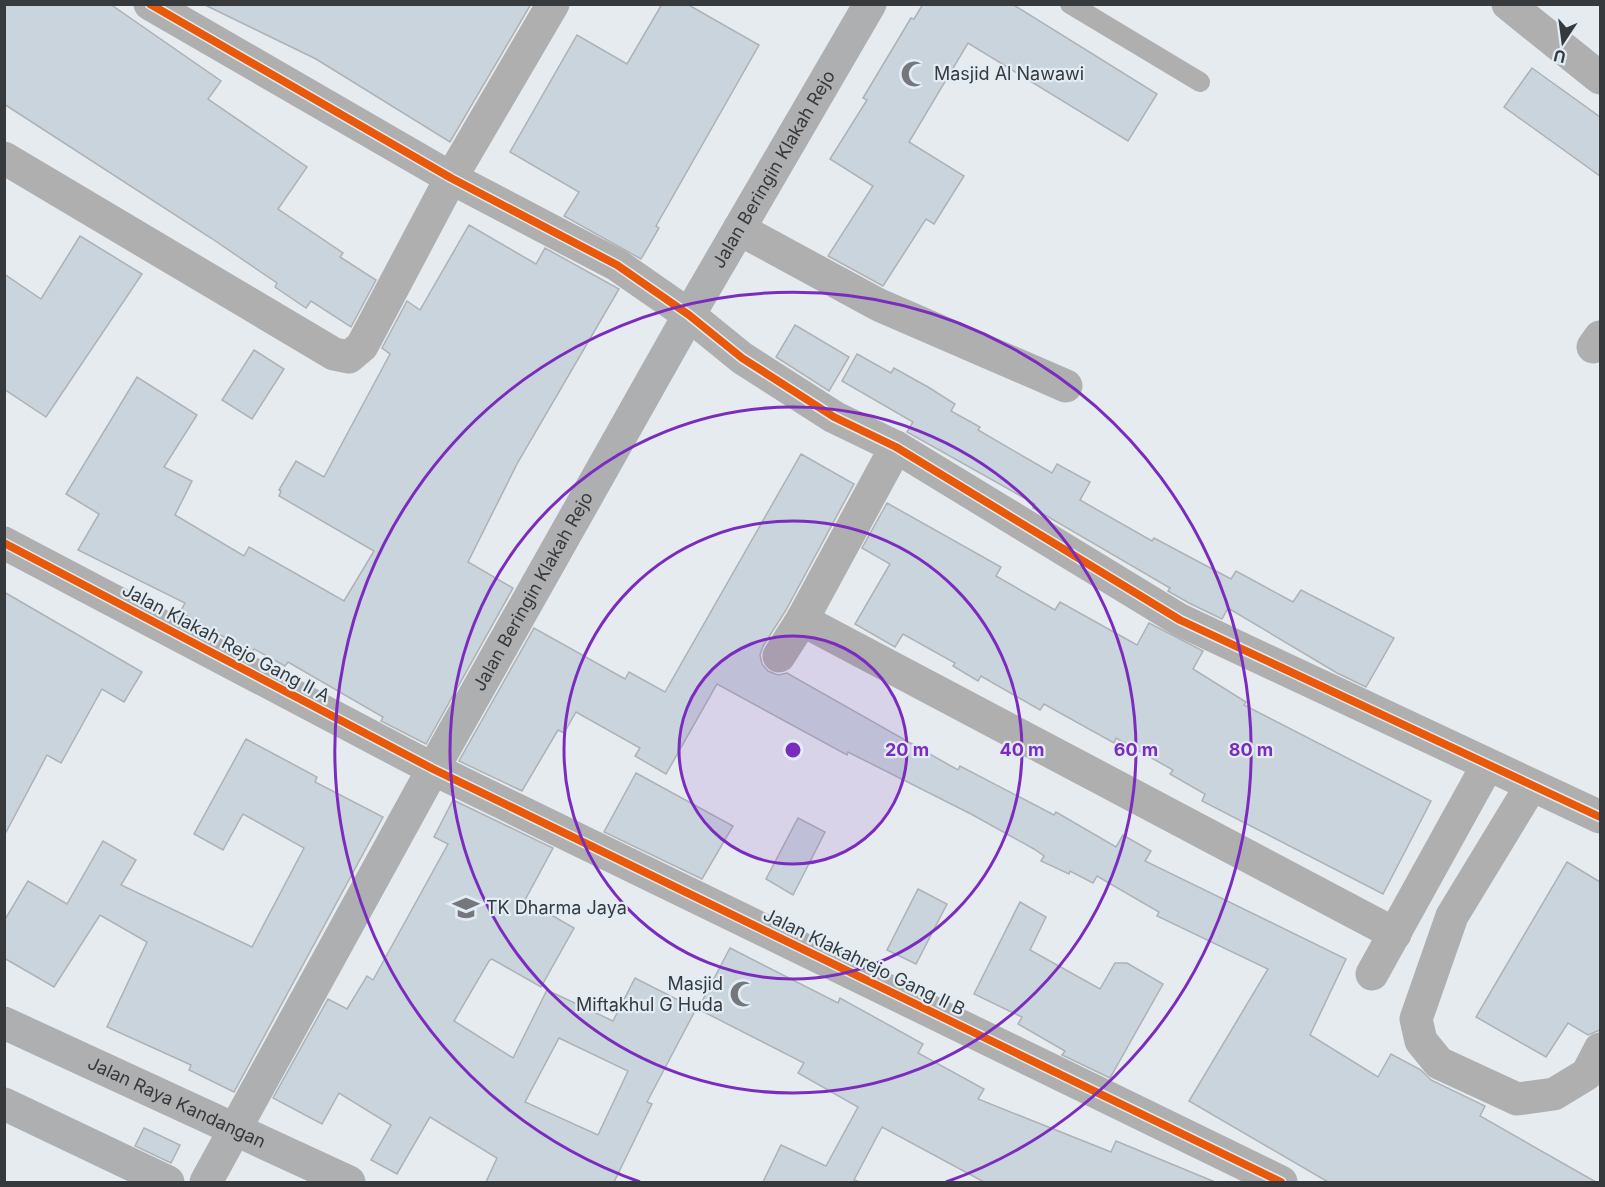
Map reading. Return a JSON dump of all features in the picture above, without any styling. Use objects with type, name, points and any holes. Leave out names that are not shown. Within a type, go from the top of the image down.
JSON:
[{"type":"street","points":[[150,4],[451,178],[616,265],[689,315],[742,358],[834,417],[896,447],[1180,620],[1487,766],[1600,817]]},
{"type":"street","points":[[4,158],[334,354],[349,357],[362,346],[451,178],[553,4]]},
{"type":"street","name":"Jalan Beringin Klakah Rejo","points":[[206,1182],[433,769],[689,315],[870,4]]},
{"type":"street","points":[[1508,4],[1597,69]]},
{"type":"street","points":[[739,229],[879,304],[1066,386]]},
{"type":"street","points":[[778,656],[802,620],[896,447]]},
{"type":"street","name":"Jalan Klakah Rejo Gang II A","points":[[4,543],[433,769]]},
{"type":"street","points":[[802,620],[1395,934]]},
{"type":"street","points":[[1372,974],[1487,766]]},
{"type":"street","name":"Jalan Klakahrejo Gang II B","points":[[433,769],[1281,1182]]},
{"type":"street","points":[[1531,786],[1452,916],[1416,1019],[1421,1041],[1439,1063],[1517,1099],[1541,1097],[1562,1089],[1587,1074],[1600,1049]]},
{"type":"street","name":"Jalan Raya Kandangan","points":[[4,1023],[350,1182]]},
{"type":"street","points":[[4,1104],[168,1182]]},
{"type":"lane","points":[[1070,4],[1200,82]]},
{"type":"building","points":[[4,4],[110,4],[221,81],[208,99],[307,167],[278,209],[343,253],[340,257],[376,280],[351,327],[311,301],[306,308],[275,287],[277,283],[211,238],[4,104]]},
{"type":"building","points":[[203,4],[531,4],[450,142],[316,59]]},
{"type":"building","points":[[662,4],[687,4],[759,45],[656,226],[659,228],[641,259],[564,216],[579,192],[510,152],[577,35],[627,64]]},
{"type":"building","points":[[923,4],[1012,4],[1157,94],[1128,141],[968,43],[909,142],[964,176],[934,224],[926,219],[883,286],[828,256],[873,186],[830,159],[867,100],[863,98],[911,18],[914,19]]},
{"type":"building","points":[[1532,68],[1600,117],[1600,176],[1504,107]]},
{"type":"building","points":[[469,225],[536,264],[545,248],[619,289],[518,462],[468,562],[513,588],[426,744],[381,721],[383,717],[288,662],[285,666],[254,649],[252,653],[180,612],[185,603],[78,550],[99,514],[66,494],[137,377],[197,415],[164,467],[192,481],[175,515],[244,556],[249,547],[344,601],[374,551],[279,496],[281,491],[279,490],[296,461],[324,477],[390,354],[382,348],[407,301],[420,310]]},
{"type":"building","points":[[80,236],[142,274],[46,417],[4,389],[4,274],[41,299]]},
{"type":"building","points":[[795,325],[849,357],[829,391],[776,357]]},
{"type":"building","points":[[254,350],[284,369],[252,419],[222,400]]},
{"type":"building","points":[[857,354],[891,373],[894,368],[928,387],[955,404],[951,411],[980,427],[978,430],[1052,473],[1057,464],[1090,482],[1080,500],[1152,541],[1154,538],[1231,579],[1236,571],[1293,602],[1301,590],[1394,638],[1366,687],[1337,673],[1228,608],[1222,619],[1189,603],[1168,591],[1170,588],[1033,508],[1035,504],[907,432],[913,422],[842,381]]},
{"type":"building","points":[[801,454],[854,484],[786,610],[763,646],[760,655],[762,664],[768,671],[778,675],[787,673],[958,770],[960,766],[1054,815],[1056,812],[1116,847],[1123,835],[1151,851],[1145,861],[1346,959],[1310,1035],[1378,1077],[1391,1054],[1421,1070],[1431,1080],[1485,1106],[1480,1116],[1596,1182],[1328,1182],[1189,1101],[1268,969],[1157,916],[1159,912],[1097,876],[1093,883],[1070,871],[1069,874],[1041,861],[1044,856],[1034,849],[971,814],[848,752],[847,755],[717,684],[666,774],[635,756],[640,748],[576,712],[564,733],[558,730],[522,791],[459,761],[534,628],[625,679],[629,672],[665,692]]},
{"type":"building","points":[[887,503],[1001,567],[996,576],[1055,610],[1060,602],[1137,645],[1149,623],[1203,651],[1193,669],[1246,702],[1244,705],[1431,801],[1383,894],[1202,801],[1205,794],[1170,774],[1173,770],[1116,738],[1114,743],[1044,704],[1040,710],[981,676],[978,681],[953,666],[955,663],[903,634],[895,647],[855,624],[890,564],[862,548]]},
{"type":"building","points":[[4,592],[142,672],[124,702],[102,689],[61,763],[47,755],[4,836]]},
{"type":"building","points":[[246,739],[317,777],[315,782],[383,817],[234,1092],[189,1070],[191,1065],[107,1027],[147,942],[100,915],[54,987],[4,958],[4,921],[28,881],[67,904],[103,841],[136,860],[121,885],[252,947],[304,848],[243,814],[223,850],[194,834]]},
{"type":"building","points":[[636,773],[733,826],[702,879],[604,832]]},
{"type":"building","points":[[453,800],[553,848],[525,900],[574,928],[541,987],[492,959],[454,1021],[513,1058],[547,990],[613,1021],[635,978],[696,1009],[647,1102],[652,1104],[614,1182],[486,1182],[497,1158],[430,1117],[397,1174],[371,1160],[391,1125],[339,1093],[322,1124],[273,1098],[328,999],[347,1009],[367,976],[373,980],[448,844],[434,837]],"holes":[[[559,1038],[628,1071],[598,1135],[525,1102]]]},
{"type":"building","points":[[798,818],[825,832],[793,895],[766,879]]},
{"type":"building","points":[[1567,862],[1600,882],[1600,1030],[1588,1035],[1568,1023],[1546,1057],[1476,1017]]},
{"type":"building","points":[[918,889],[947,904],[916,964],[887,950]]},
{"type":"building","points":[[1020,902],[1046,917],[1030,950],[1100,989],[1115,963],[1127,963],[1163,984],[1110,1078],[1062,1055],[1065,1051],[1018,1024],[1022,1017],[974,994]]},
{"type":"building","points":[[730,948],[838,1003],[840,998],[923,1044],[918,1053],[984,1089],[978,1099],[1111,1152],[1116,1141],[1215,1182],[984,1182],[882,1127],[854,1180],[860,1182],[763,1182],[781,1145],[826,1166],[858,1107],[798,1073],[804,1063],[698,1009]]},
{"type":"building","points":[[144,1128],[180,1145],[171,1163],[135,1146]]},
{"type":"cycle path","points":[[150,4],[451,178],[617,265],[689,315],[742,358],[834,417],[896,447],[1180,620],[1600,817]]},
{"type":"cycle path","points":[[4,543],[433,769],[1281,1182]]},
{"type":"place","name":"Masjid Al Nawawi","points":[[914,74]]},
{"type":"place","name":"TK Dharma Jaya","points":[[466,908]]},
{"type":"place","name":"Masjid Miftakhul G Huda","points":[[743,994]]}]
